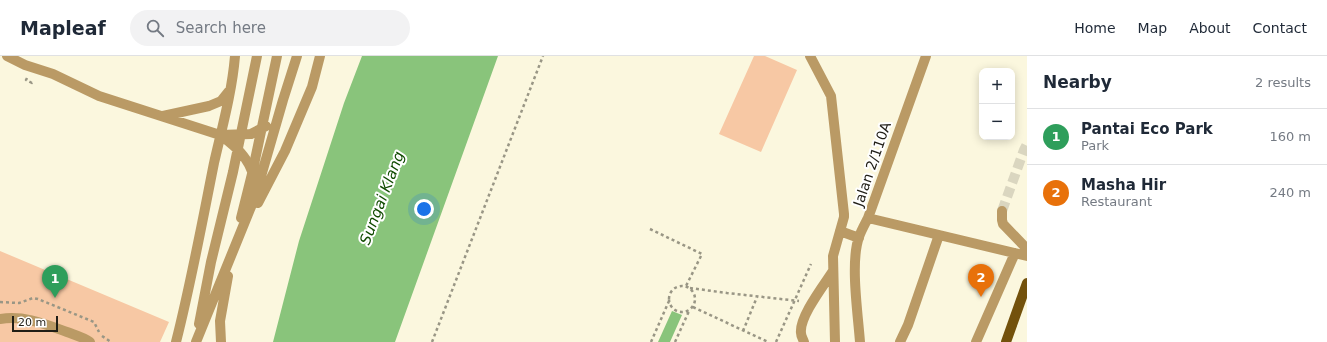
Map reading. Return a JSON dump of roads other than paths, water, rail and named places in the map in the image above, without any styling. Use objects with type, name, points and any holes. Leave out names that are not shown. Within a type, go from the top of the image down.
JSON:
[{"type":"main road","points":[[1006,342],[1027,283]]},
{"type":"street","points":[[7,56],[25,65],[53,74],[99,96],[220,135],[231,142],[246,157],[256,182],[255,197]]},
{"type":"street","points":[[176,342],[231,89],[235,56]]},
{"type":"street","points":[[197,342],[201,313],[233,172],[256,56]]},
{"type":"street","points":[[221,342],[220,321],[232,254],[252,174],[277,56]]},
{"type":"street","points":[[197,342],[255,197],[297,56]]},
{"type":"street","points":[[232,254],[285,151],[312,87],[320,56]]},
{"type":"street","points":[[810,56],[832,96],[844,217],[833,256],[834,342]]},
{"type":"street","name":"Jalan 2/110A","points":[[926,56],[868,218],[1027,256]]},
{"type":"street","points":[[162,116],[209,106],[221,101],[231,89]]},
{"type":"street","points":[[220,135],[251,134],[265,127],[271,123],[283,100]]},
{"type":"street","points":[[1002,211],[1003,224],[1027,249]]},
{"type":"street","points":[[860,342],[855,254],[859,238],[868,218]]},
{"type":"street","points":[[840,230],[859,238]]},
{"type":"street","points":[[900,342],[908,325],[939,235]]},
{"type":"street","points":[[976,342],[1015,253]]},
{"type":"street","points":[[804,342],[801,334],[802,323],[812,302],[833,271]]},
{"type":"street","points":[[0,319],[24,318],[37,321],[90,342]]},
{"type":"water","name":"Sungai Klang","points":[[362,56],[498,56],[395,342],[273,342],[299,241],[344,103]]},
{"type":"water","points":[[672,311],[682,315],[670,342],[658,342]]},
{"type":"tunnel","points":[[1002,211],[1027,144]]},
{"type":"place","name":"Masha Hir","points":[[981,297]]},
{"type":"place","name":"Pantai Eco Park","points":[[55,298]]}]
